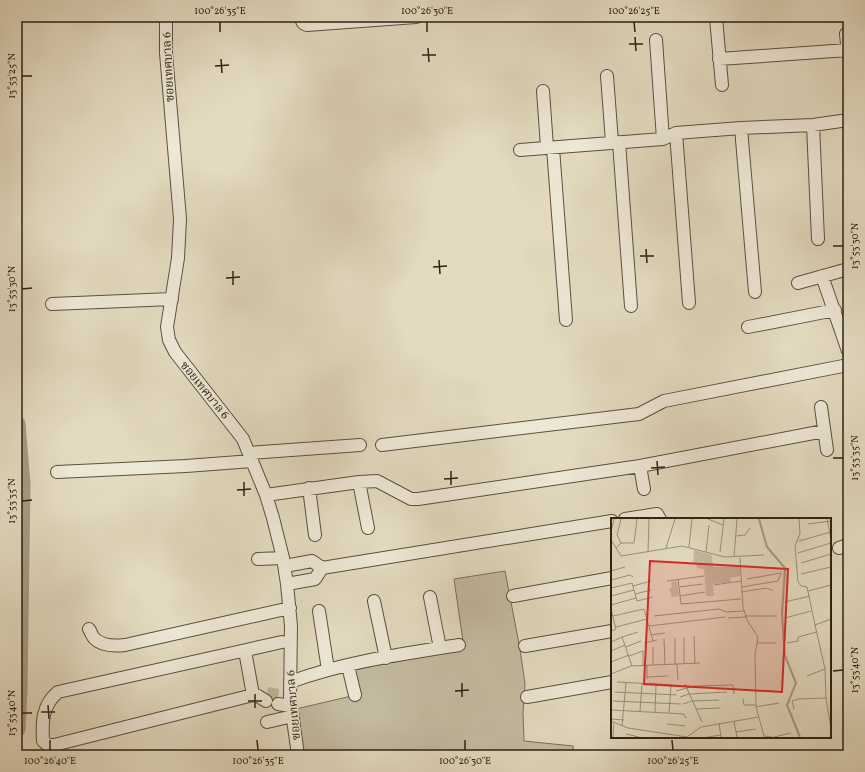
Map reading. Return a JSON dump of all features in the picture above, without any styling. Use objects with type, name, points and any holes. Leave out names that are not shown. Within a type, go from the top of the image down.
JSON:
[{"type":"street","name":"ซอยเทศบาล 6","points":[[166,17],[166,53],[180,219],[178,258],[167,334],[175,352],[243,439],[266,494],[284,562],[290,608],[291,707],[298,755]]},
{"type":"street","points":[[301,17],[302,22],[307,25],[348,19],[416,17]]},
{"type":"street","points":[[716,18],[722,85]]},
{"type":"street","points":[[719,59],[848,51],[846,34]]},
{"type":"street","points":[[656,40],[663,139]]},
{"type":"street","points":[[607,76],[631,306]]},
{"type":"street","points":[[543,91],[550,147],[566,320]]},
{"type":"street","points":[[520,150],[663,139],[676,132],[813,125],[848,120]]},
{"type":"street","points":[[813,125],[818,238]]},
{"type":"street","points":[[741,128],[755,292]]},
{"type":"street","points":[[676,132],[689,303]]},
{"type":"street","points":[[798,283],[848,269]]},
{"type":"street","points":[[822,276],[835,310],[844,326],[848,351]]},
{"type":"street","points":[[52,304],[172,299]]},
{"type":"street","points":[[748,327],[835,310]]},
{"type":"street","points":[[382,445],[639,414],[664,401],[848,365]]},
{"type":"street","points":[[821,408],[827,450]]},
{"type":"street","points":[[266,494],[377,481],[410,499],[418,499],[640,466],[824,432]]},
{"type":"street","points":[[57,472],[186,466],[360,445]]},
{"type":"street","points":[[640,466],[644,489]]},
{"type":"street","points":[[359,482],[368,528]]},
{"type":"street","points":[[309,488],[315,535]]},
{"type":"street","points":[[631,518],[657,514],[659,518]]},
{"type":"street","points":[[258,559],[284,562],[312,562],[322,568],[611,521]]},
{"type":"street","points":[[287,584],[315,579],[322,568]]},
{"type":"street","points":[[513,596],[611,578]]},
{"type":"street","points":[[430,597],[440,648]]},
{"type":"street","points":[[374,601],[386,658]]},
{"type":"street","points":[[89,629],[94,639],[114,646],[125,645],[290,608]]},
{"type":"street","points":[[319,611],[328,670]]},
{"type":"street","points":[[526,646],[611,631]]},
{"type":"street","points":[[282,642],[58,692],[50,698],[46,707],[42,722],[43,741],[48,745],[54,745],[267,697],[291,707]]},
{"type":"street","points":[[290,682],[317,672],[459,645]]},
{"type":"street","points":[[245,651],[267,697]]},
{"type":"street","points":[[348,666],[355,695]]},
{"type":"street","points":[[527,696],[611,682]]},
{"type":"street","points":[[267,722],[291,707]]},
{"type":"shaded area","points":[[505,571],[525,684],[523,713],[524,741],[573,746],[574,755],[425,755],[410,753],[380,755],[302,755],[296,709],[360,694],[354,670],[464,648],[454,579]]},
{"type":"waterway","points":[[17,424],[22,484],[19,690],[17,729]]},
{"type":"tunnel","points":[[267,693],[278,695]]}]
